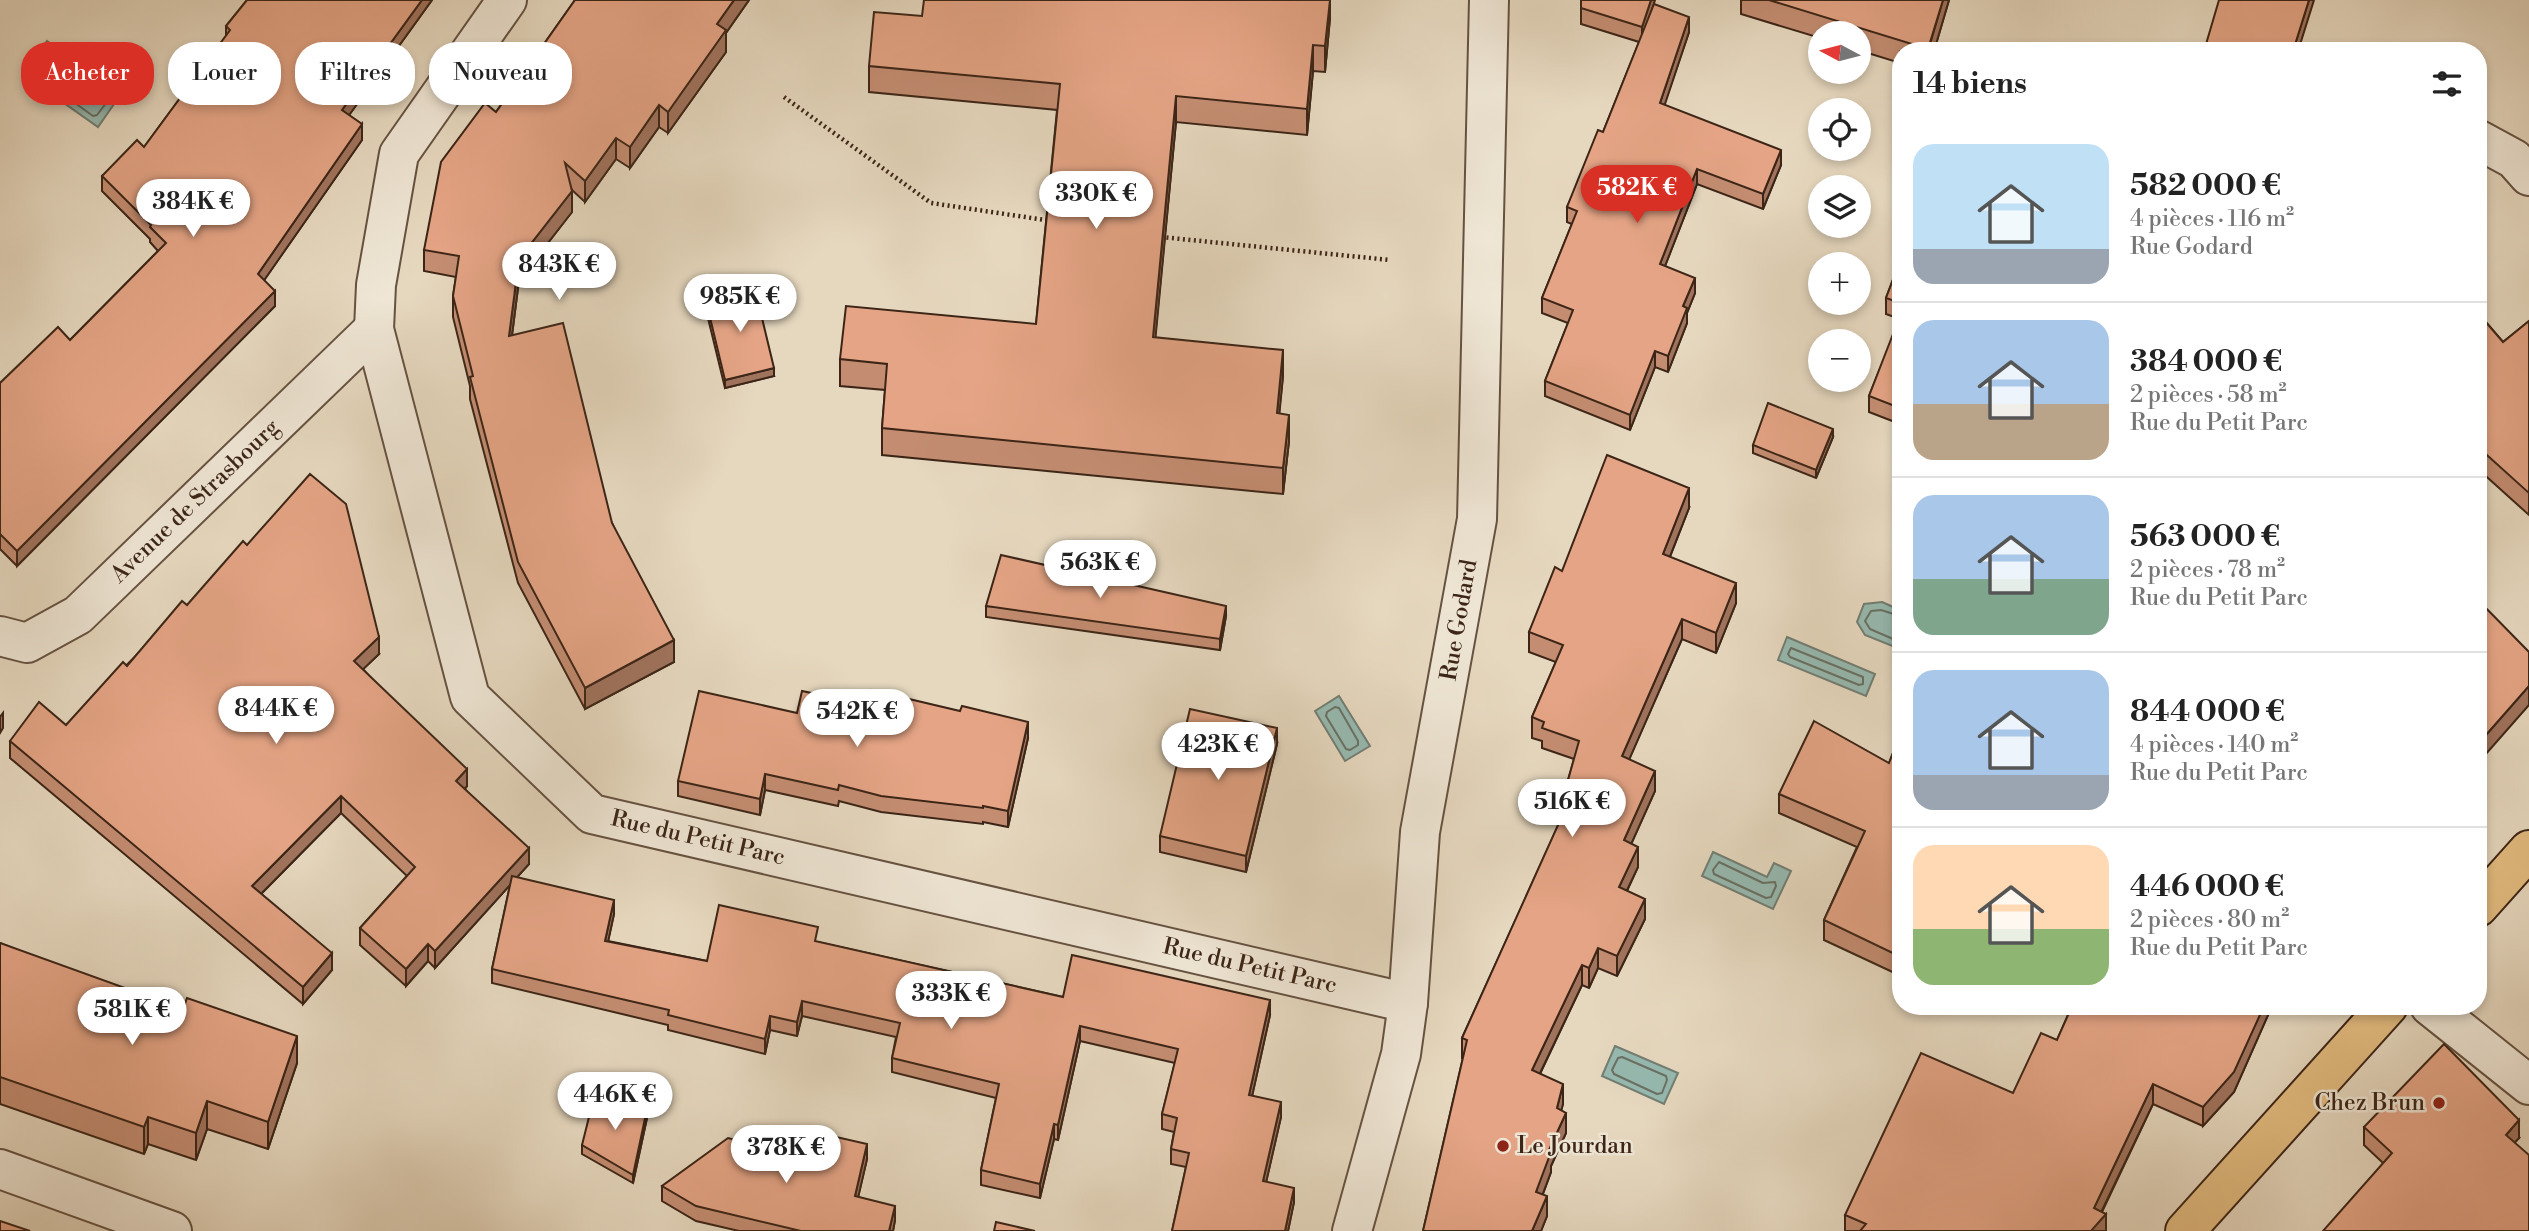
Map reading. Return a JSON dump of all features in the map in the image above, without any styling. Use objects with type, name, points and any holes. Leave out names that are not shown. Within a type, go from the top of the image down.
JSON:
[{"type":"main road","points":[[2487,896],[2529,850]]},
{"type":"main road","points":[[2185,1231],[2380,1015]]},
{"type":"street","name":"Rue du Petit Parc","points":[[507,0],[399,154],[376,285],[374,328],[470,697],[592,814],[1408,1003]]},
{"type":"street","name":"Rue Godard","points":[[1352,1231],[1401,1054],[1408,1003],[1420,832],[1477,519],[1489,0]]},
{"type":"street","points":[[2487,144],[2514,159],[2529,176]]},
{"type":"street","name":"Avenue de Strasbourg","points":[[0,636],[27,643],[78,615],[374,328]]},
{"type":"street","points":[[2441,1015],[2529,1085]]},
{"type":"street","points":[[0,1169],[172,1231]]},
{"type":"path","points":[[784,97],[931,203],[1053,221]]},
{"type":"path","points":[[1149,235],[1390,260]]},
{"type":"water","points":[[67,105],[113,105],[98,127]]},
{"type":"water","points":[[1882,602],[1892,606],[1892,646],[1865,635],[1857,622],[1864,604]]},
{"type":"water","points":[[1787,637],[1875,674],[1866,696],[1778,660]]},
{"type":"water","points":[[1339,696],[1370,746],[1345,761],[1315,711]]},
{"type":"water","points":[[1713,852],[1767,877],[1774,863],[1791,871],[1773,909],[1702,876]]},
{"type":"water","points":[[1615,1046],[1678,1073],[1664,1104],[1602,1076]]},
{"type":"building","points":[[247,0],[422,0],[391,42],[295,42],[295,105],[346,105],[342,110],[362,124],[258,274],[275,291],[17,551],[0,534],[0,383],[58,327],[70,340],[166,243],[102,176],[137,140],[144,147],[175,105],[281,105],[281,42],[221,42],[230,30],[226,26]]},
{"type":"building","points":[[575,0],[734,0],[717,24],[726,30],[668,112],[659,105],[630,147],[616,138],[585,181],[565,163],[572,191],[519,259],[509,336],[563,323],[612,523],[674,640],[585,688],[518,562],[470,377],[473,376],[453,296],[459,256],[424,250],[441,162],[484,105],[496,112],[501,105],[572,105],[572,42],[545,42]]},
{"type":"building","points":[[924,0],[1330,0],[1325,46],[1313,45],[1307,109],[1176,96],[1153,337],[1283,350],[1277,413],[1289,415],[1283,468],[882,428],[887,364],[840,359],[846,306],[1036,324],[1060,84],[869,66],[874,12],[922,16]]},
{"type":"building","points":[[1581,0],[1651,0],[1642,27],[1581,8]]},
{"type":"building","points":[[1769,0],[1943,0],[1930,42],[1905,42],[1871,31],[1871,21],[1837,21]]},
{"type":"building","points":[[2219,0],[2309,0],[2296,42],[2207,42]]},
{"type":"building","points":[[1654,4],[1689,17],[1660,103],[1781,150],[1763,194],[1697,169],[1660,264],[1695,278],[1683,306],[1687,308],[1668,356],[1655,351],[1630,415],[1545,381],[1573,310],[1542,298],[1577,211],[1567,207],[1598,130],[1603,132]]},
{"type":"building","points":[[1892,282],[1892,300],[1886,298]]},
{"type":"building","points":[[755,289],[774,368],[725,380],[706,301]]},
{"type":"building","points":[[2529,321],[2529,493],[2487,455],[2487,323],[2503,342]]},
{"type":"building","points":[[1892,337],[1892,405],[1869,396]]},
{"type":"building","points":[[1768,403],[1833,429],[1816,470],[1753,445]]},
{"type":"building","points":[[1607,455],[1689,488],[1663,554],[1736,583],[1716,633],[1682,619],[1622,756],[1655,771],[1624,840],[1638,847],[1619,887],[1645,899],[1617,956],[1598,948],[1589,968],[1582,965],[1532,1070],[1563,1084],[1557,1108],[1566,1113],[1548,1152],[1551,1152],[1536,1192],[1547,1196],[1532,1231],[1423,1231],[1467,1040],[1462,1038],[1563,814],[1559,812],[1579,741],[1542,728],[1544,722],[1532,717],[1563,645],[1529,632],[1555,567],[1562,571]]},
{"type":"building","points":[[310,474],[346,504],[379,637],[354,661],[467,769],[456,781],[529,848],[435,951],[428,944],[406,969],[360,928],[415,867],[341,796],[252,886],[332,953],[303,987],[10,741],[39,702],[66,725],[123,662],[127,666],[182,601],[187,605],[243,541],[247,545]]},
{"type":"building","points":[[1001,555],[1226,606],[1220,639],[986,606]]},
{"type":"building","points":[[2487,609],[2529,652],[2529,686],[2487,734]]},
{"type":"building","points":[[871,690],[960,711],[962,706],[1028,722],[1008,811],[881,796],[839,785],[838,790],[765,774],[760,799],[678,781],[699,691],[797,713],[802,691],[868,705]]},
{"type":"building","points":[[1190,709],[1277,728],[1246,856],[1160,836]]},
{"type":"building","points":[[1814,721],[1889,763],[1892,755],[1892,953],[1824,920],[1865,831],[1779,794]]},
{"type":"building","points":[[512,876],[614,900],[605,941],[707,961],[719,905],[818,927],[815,941],[1063,997],[1072,955],[1270,1000],[1249,1095],[1281,1102],[1263,1181],[1294,1188],[1285,1231],[1172,1231],[1189,1153],[1171,1149],[1177,1118],[1162,1114],[1178,1049],[1080,1026],[1058,1125],[1054,1124],[1040,1184],[981,1170],[999,1084],[892,1058],[900,1023],[802,1001],[797,1022],[770,1016],[765,1039],[668,1015],[669,1010],[492,969]]},
{"type":"building","points":[[0,943],[183,1009],[187,998],[297,1036],[268,1122],[207,1101],[196,1133],[148,1117],[144,1127],[0,1077]]},
{"type":"building","points":[[2068,1015],[2260,1015],[2234,1072],[2203,1107],[2153,1084],[2094,1208],[2106,1214],[2091,1231],[1860,1231],[1866,1224],[1845,1215],[1921,1053],[2013,1093],[2041,1033],[2057,1040]]},
{"type":"building","points":[[2444,1044],[2519,1120],[2506,1135],[2529,1155],[2529,1231],[2323,1231],[2392,1153],[2364,1127]]},
{"type":"building","points":[[594,1097],[647,1109],[633,1175],[582,1145]]},
{"type":"building","points":[[801,1129],[867,1144],[855,1196],[895,1206],[889,1231],[801,1231],[696,1206],[662,1186],[728,1138],[795,1155]]},
{"type":"building","points":[[0,1221],[30,1231],[0,1231]]},
{"type":"building","points":[[996,1222],[1035,1231],[994,1231]]},
{"type":"place","name":"Chez Brun","points":[[2439,1103]]},
{"type":"place","name":"Le Jourdan","points":[[1503,1146]]}]
